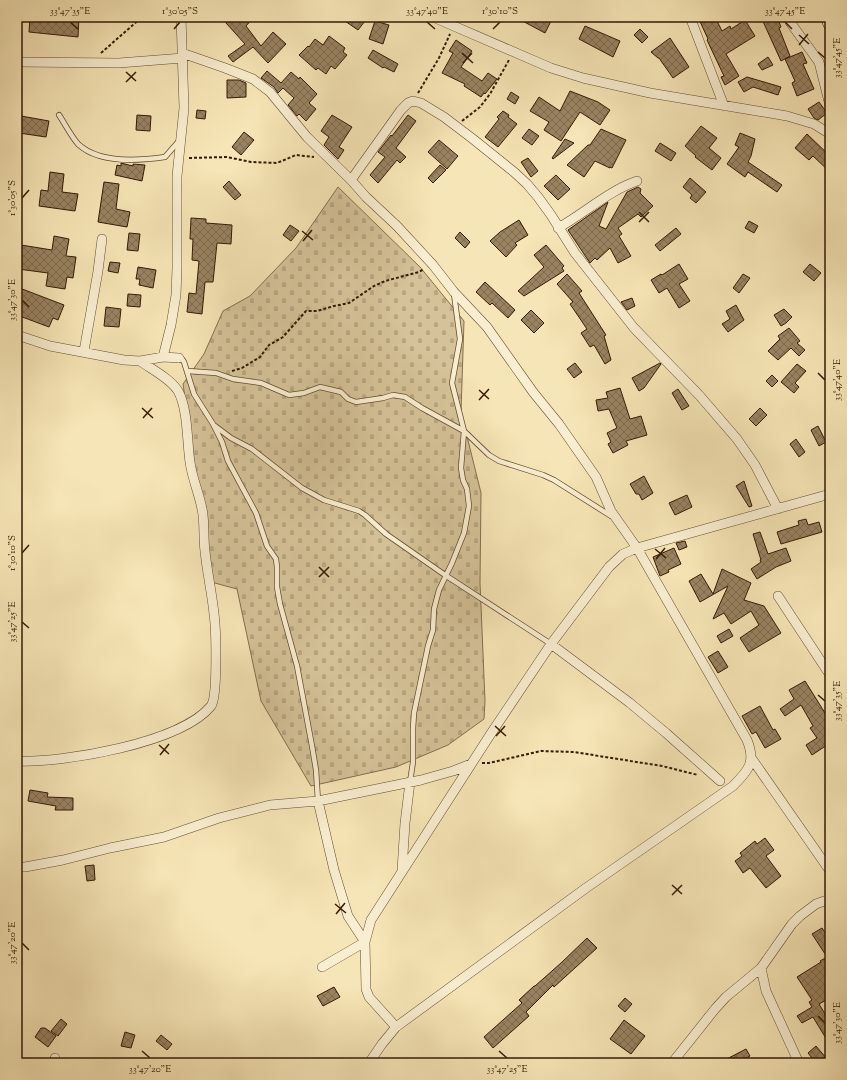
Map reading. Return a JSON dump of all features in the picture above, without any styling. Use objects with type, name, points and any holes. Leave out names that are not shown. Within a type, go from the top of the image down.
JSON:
[{"type":"main road","points":[[827,17],[830,24]]},
{"type":"street","points":[[163,357],[176,296],[178,176],[184,108],[181,17]]},
{"type":"street","points":[[433,17],[551,68],[583,78],[650,93],[787,116],[814,124],[830,134]]},
{"type":"street","points":[[690,17],[724,106]]},
{"type":"street","points":[[788,17],[819,62],[830,106]]},
{"type":"street","points":[[17,62],[94,63],[148,61],[182,56],[225,68],[253,79],[270,92],[307,137],[351,180],[366,198],[397,226],[433,265],[454,292],[488,327],[533,392],[576,449],[596,477],[606,502],[616,519],[637,548],[745,736],[750,748],[752,759],[830,871]]},
{"type":"street","points":[[351,180],[401,110],[408,103],[413,101],[421,103],[455,126],[514,172],[538,197],[579,259],[634,328],[699,395],[737,439],[755,465],[778,509]]},
{"type":"street","points":[[558,228],[613,192],[637,181]]},
{"type":"street","points":[[84,351],[102,239]]},
{"type":"street","points":[[17,335],[50,346],[84,351],[112,358],[140,361],[163,357],[179,358]]},
{"type":"street","points":[[17,761],[37,761],[97,753],[138,743],[170,733],[193,722],[204,714],[212,705],[215,691],[214,615],[205,553],[202,510],[190,464],[187,430],[181,398],[178,390],[165,378],[140,361]]},
{"type":"street","points":[[396,1027],[368,994],[366,984],[365,942],[371,920],[401,871],[550,644],[609,567],[623,554],[637,548],[830,494]]},
{"type":"street","points":[[778,596],[830,675]]},
{"type":"street","points":[[550,644],[630,703],[720,781]]},
{"type":"street","points":[[369,1063],[396,1027],[416,1014],[586,888],[733,786],[748,768],[752,759]]},
{"type":"street","points":[[17,867],[64,860],[110,848],[164,837],[219,818],[270,805],[318,801],[410,782],[454,771],[471,764]]},
{"type":"street","points":[[401,871],[410,782]]},
{"type":"street","points":[[318,801],[334,870],[348,916],[365,942]]},
{"type":"street","points":[[672,1063],[726,997],[760,968],[792,924],[816,904],[830,899]]},
{"type":"street","points":[[322,967],[365,942]]},
{"type":"street","points":[[760,968],[766,991],[799,1063]]},
{"type":"lane","points":[[60,115],[77,143],[89,152],[100,157],[114,159],[149,159],[164,157],[171,152],[182,138]]},
{"type":"lane","points":[[410,782],[413,762],[414,713],[428,646],[433,630],[434,609],[445,575],[464,533],[469,506],[467,489],[460,468],[464,431],[452,383],[460,339],[454,292]]},
{"type":"lane","points":[[179,358],[182,359],[188,371],[194,394],[214,424],[228,461],[256,513],[267,546],[276,559],[277,587],[280,604],[297,666],[316,770],[318,801]]},
{"type":"lane","points":[[188,371],[222,375],[233,379],[262,383],[288,395],[304,393],[320,387],[341,392],[348,399],[356,402],[393,395],[405,396],[422,408],[464,431],[489,455],[499,461],[544,475],[616,519]]},
{"type":"lane","points":[[214,424],[231,438],[252,449],[302,488],[324,500],[359,511],[386,534],[550,644]]},
{"type":"path","points":[[94,63],[100,54],[142,17]]},
{"type":"path","points":[[413,101],[439,58],[449,37],[452,25]]},
{"type":"path","points":[[455,126],[480,107],[503,73],[514,51]]},
{"type":"path","points":[[180,158],[227,157],[251,162],[277,163],[296,155],[330,160]]},
{"type":"path","points":[[222,375],[242,368],[260,357],[269,345],[282,337],[306,311],[317,311],[349,303],[374,286],[385,281],[419,272],[433,265]]},
{"type":"path","points":[[471,764],[489,763],[541,751],[574,752],[662,766],[699,775]]},
{"type":"green space","points":[[338,187],[420,267],[464,321],[461,412],[481,493],[480,583],[485,701],[484,719],[448,745],[396,767],[311,786],[261,701],[237,589],[211,582],[183,384],[204,354],[223,311],[250,296],[296,248]]},
{"type":"building","points":[[30,17],[79,17],[78,37],[29,32]]},
{"type":"building","points":[[232,17],[254,17],[246,26],[261,46],[273,32],[286,44],[268,63],[253,47],[233,62],[228,56],[245,44],[226,23]]},
{"type":"building","points":[[339,17],[360,17],[365,21],[358,30]]},
{"type":"building","points":[[515,17],[553,17],[545,33]]},
{"type":"building","points":[[698,17],[715,17],[722,31],[730,26],[731,29],[745,20],[755,36],[726,54],[739,76],[725,85],[721,77],[724,76]]},
{"type":"building","points":[[761,17],[777,17],[781,27],[779,28],[790,56],[781,61]]},
{"type":"building","points":[[375,21],[389,25],[383,44],[369,39]]},
{"type":"building","points":[[585,26],[620,41],[613,57],[579,39]]},
{"type":"building","points":[[640,29],[648,37],[642,43],[634,35]]},
{"type":"building","points":[[329,36],[345,48],[343,52],[347,55],[335,69],[331,66],[326,74],[318,68],[316,70],[299,55],[308,46],[309,47],[315,39],[323,45]]},
{"type":"building","points":[[670,38],[689,67],[673,78],[659,58],[651,52]]},
{"type":"building","points":[[456,40],[472,51],[461,67],[482,81],[488,73],[497,79],[481,97],[464,86],[465,84],[442,73],[453,53],[449,51]]},
{"type":"building","points":[[373,50],[398,64],[394,72],[384,67],[383,68],[368,58]]},
{"type":"building","points":[[802,52],[807,63],[803,64],[814,89],[797,96],[792,83],[795,81],[785,59]]},
{"type":"building","points":[[768,57],[773,65],[762,70],[758,64]]},
{"type":"building","points":[[267,71],[281,83],[291,72],[299,79],[300,77],[317,94],[309,103],[316,109],[306,121],[299,114],[297,116],[288,105],[294,98],[283,88],[278,93],[274,87],[261,78]]},
{"type":"building","points":[[747,77],[781,87],[778,95],[753,87],[744,92],[738,82]]},
{"type":"building","points":[[227,80],[239,80],[246,83],[246,97],[227,98]]},
{"type":"building","points":[[570,91],[598,102],[610,110],[600,125],[580,112],[561,141],[544,130],[549,122],[530,111],[539,97],[560,111]]},
{"type":"building","points":[[511,92],[519,97],[515,104],[507,99]]},
{"type":"building","points":[[819,102],[827,113],[818,120],[814,118],[808,109]]},
{"type":"building","points":[[197,110],[206,111],[205,119],[196,118]]},
{"type":"building","points":[[503,111],[517,124],[498,147],[485,137],[499,119],[497,117]]},
{"type":"building","points":[[137,115],[151,116],[150,131],[136,130]]},
{"type":"building","points":[[332,115],[352,127],[339,147],[344,150],[338,159],[324,145],[329,137],[321,131]]},
{"type":"building","points":[[408,115],[416,121],[396,148],[406,157],[400,163],[397,160],[378,183],[370,175],[385,157],[378,152]]},
{"type":"building","points":[[21,116],[49,121],[46,137],[19,133]]},
{"type":"building","points":[[701,126],[717,138],[709,148],[721,158],[712,170],[695,157],[696,156],[685,146]]},
{"type":"building","points":[[529,129],[539,136],[532,145],[522,138]]},
{"type":"building","points":[[601,129],[626,140],[612,168],[595,161],[584,177],[567,165],[588,145],[590,145]]},
{"type":"building","points":[[244,132],[254,140],[241,155],[232,147]]},
{"type":"building","points":[[740,133],[755,139],[748,162],[782,185],[777,192],[748,172],[745,177],[727,164],[739,147],[735,145]]},
{"type":"building","points":[[807,134],[830,156],[830,172],[813,156],[809,160],[795,148]]},
{"type":"building","points":[[565,139],[574,143],[553,159],[552,158]]},
{"type":"building","points":[[439,140],[458,156],[447,169],[428,152]]},
{"type":"building","points":[[660,143],[676,153],[671,161],[655,151]]},
{"type":"building","points":[[528,158],[538,171],[531,177],[521,162]]},
{"type":"building","points":[[121,163],[133,166],[133,164],[145,165],[142,181],[115,175],[117,165],[121,166]]},
{"type":"building","points":[[440,165],[446,170],[433,183],[428,178]]},
{"type":"building","points":[[50,172],[64,174],[62,192],[78,194],[75,211],[39,206],[41,190],[48,191]]},
{"type":"building","points":[[556,175],[570,189],[558,200],[544,186]]},
{"type":"building","points":[[690,178],[706,192],[696,203],[690,198],[692,195],[683,187]]},
{"type":"building","points":[[229,181],[241,195],[235,200],[223,187]]},
{"type":"building","points":[[104,182],[119,184],[116,209],[130,212],[127,227],[98,222]]},
{"type":"building","points":[[638,187],[641,189],[640,193],[653,206],[641,217],[638,214],[618,228],[622,234],[619,236],[631,256],[618,263],[610,248],[597,260],[595,258],[590,263],[568,230],[608,202],[599,226],[606,229],[627,192]]},
{"type":"building","points":[[191,218],[206,219],[206,223],[232,225],[231,244],[217,243],[213,282],[205,282],[202,314],[187,312],[189,293],[196,294],[199,261],[192,260],[193,239],[190,239]]},
{"type":"building","points":[[519,220],[528,235],[515,243],[517,245],[506,257],[490,241],[500,232]]},
{"type":"building","points":[[749,221],[758,226],[754,233],[745,228]]},
{"type":"building","points":[[290,225],[299,231],[291,241],[283,235]]},
{"type":"building","points":[[676,228],[681,234],[660,251],[655,245]]},
{"type":"building","points":[[460,232],[470,242],[465,248],[455,238]]},
{"type":"building","points":[[129,233],[140,234],[138,251],[127,250]]},
{"type":"building","points":[[54,236],[69,239],[66,256],[76,257],[73,278],[67,277],[65,289],[46,286],[48,273],[18,269],[21,245],[52,250]]},
{"type":"building","points":[[546,245],[564,266],[562,268],[564,271],[524,296],[518,291],[544,267],[534,255]]},
{"type":"building","points":[[110,262],[120,263],[118,273],[108,271]]},
{"type":"building","points":[[679,264],[688,279],[679,284],[690,301],[679,308],[667,288],[659,293],[651,280]]},
{"type":"building","points":[[810,264],[821,273],[814,281],[803,272]]},
{"type":"building","points":[[138,267],[156,270],[153,288],[139,285],[140,279],[136,279]]},
{"type":"building","points":[[567,274],[582,291],[579,293],[606,335],[604,336],[611,360],[605,364],[594,345],[590,347],[581,333],[587,329],[570,304],[573,302],[557,284]]},
{"type":"building","points":[[743,274],[750,278],[739,293],[733,288]]},
{"type":"building","points":[[485,282],[515,310],[508,318],[492,303],[490,305],[476,292]]},
{"type":"building","points":[[17,287],[64,305],[58,320],[53,318],[49,327],[17,315]]},
{"type":"building","points":[[128,294],[141,295],[140,307],[127,306]]},
{"type":"building","points":[[632,298],[635,306],[627,310],[621,302]]},
{"type":"building","points":[[736,305],[744,320],[728,332],[722,324],[730,319],[726,311]]},
{"type":"building","points":[[106,307],[121,309],[119,327],[104,326]]},
{"type":"building","points":[[784,309],[792,317],[781,326],[774,315]]},
{"type":"building","points":[[531,310],[544,323],[534,333],[521,320]]},
{"type":"building","points":[[789,328],[800,341],[797,343],[805,350],[799,356],[791,348],[778,360],[768,351],[780,339],[778,336]]},
{"type":"building","points":[[575,363],[582,372],[574,378],[567,369]]},
{"type":"building","points":[[660,363],[661,364],[644,388],[639,391],[632,378]]},
{"type":"building","points":[[797,364],[806,371],[795,383],[799,387],[794,393],[781,382]]},
{"type":"building","points":[[772,375],[778,381],[772,387],[766,381]]},
{"type":"building","points":[[620,388],[630,419],[641,416],[647,435],[626,441],[628,445],[613,453],[608,444],[611,442],[607,433],[617,428],[609,409],[598,411],[596,400],[608,398],[606,392]]},
{"type":"building","points":[[678,389],[689,406],[682,410],[672,393]]},
{"type":"building","points":[[760,408],[767,415],[756,426],[749,419]]},
{"type":"building","points":[[818,426],[826,442],[819,446],[811,430]]},
{"type":"building","points":[[796,439],[805,452],[799,457],[790,444]]},
{"type":"building","points":[[644,476],[653,493],[642,500],[630,484]]},
{"type":"building","points":[[744,481],[752,506],[749,507],[736,486]]},
{"type":"building","points":[[687,495],[692,507],[675,515],[669,503]]},
{"type":"building","points":[[806,519],[808,525],[819,522],[822,532],[781,544],[777,532],[799,525],[798,521]]},
{"type":"building","points":[[760,532],[768,554],[786,548],[791,561],[776,567],[757,579],[751,569],[761,562],[761,560],[753,534]]},
{"type":"building","points":[[685,541],[687,547],[679,550],[676,543]]},
{"type":"building","points":[[674,548],[681,564],[668,570],[669,572],[660,576],[653,557]]},
{"type":"building","points":[[722,569],[751,583],[744,600],[764,606],[781,633],[749,652],[740,638],[759,625],[751,611],[731,624],[724,613],[713,619],[728,586],[700,602],[689,581],[701,574],[713,594]]},
{"type":"building","points":[[729,629],[733,636],[721,643],[717,636]]},
{"type":"building","points":[[718,651],[728,667],[718,673],[708,657]]},
{"type":"building","points":[[805,681],[830,721],[830,743],[812,755],[806,745],[817,738],[810,728],[813,726],[801,705],[785,716],[780,709],[794,699],[789,690]]},
{"type":"building","points":[[760,706],[773,730],[775,729],[781,739],[765,748],[756,732],[752,734],[742,716]]},
{"type":"building","points":[[30,790],[48,793],[47,797],[73,798],[73,810],[55,810],[56,806],[28,801]]},
{"type":"building","points":[[765,838],[774,850],[766,856],[781,876],[766,888],[750,868],[743,873],[735,861],[742,856],[740,853],[755,841],[757,844]]},
{"type":"building","points":[[94,865],[95,880],[87,881],[85,866]]},
{"type":"building","points":[[822,928],[830,940],[830,998],[819,1004],[830,1022],[830,1045],[813,1017],[802,1023],[797,1016],[812,1007],[809,1002],[812,1000],[797,977],[827,957],[812,934]]},
{"type":"building","points":[[587,938],[597,948],[554,987],[553,985],[526,1012],[529,1016],[493,1048],[484,1037],[522,1003],[519,1000]]},
{"type":"building","points":[[334,987],[340,997],[323,1006],[317,996]]},
{"type":"building","points":[[625,998],[632,1004],[625,1012],[618,1006]]},
{"type":"building","points":[[61,1019],[67,1024],[58,1036],[51,1031]]},
{"type":"building","points":[[624,1020],[645,1036],[631,1054],[610,1039]]},
{"type":"building","points":[[41,1028],[45,1028],[56,1036],[48,1047],[35,1037]]},
{"type":"building","points":[[125,1032],[135,1035],[131,1048],[121,1046]]},
{"type":"building","points":[[161,1035],[172,1044],[167,1050],[156,1041]]},
{"type":"building","points":[[816,1046],[827,1059],[822,1063],[816,1063],[808,1053]]},
{"type":"building","points":[[746,1049],[750,1056],[737,1063],[719,1063]]}]
